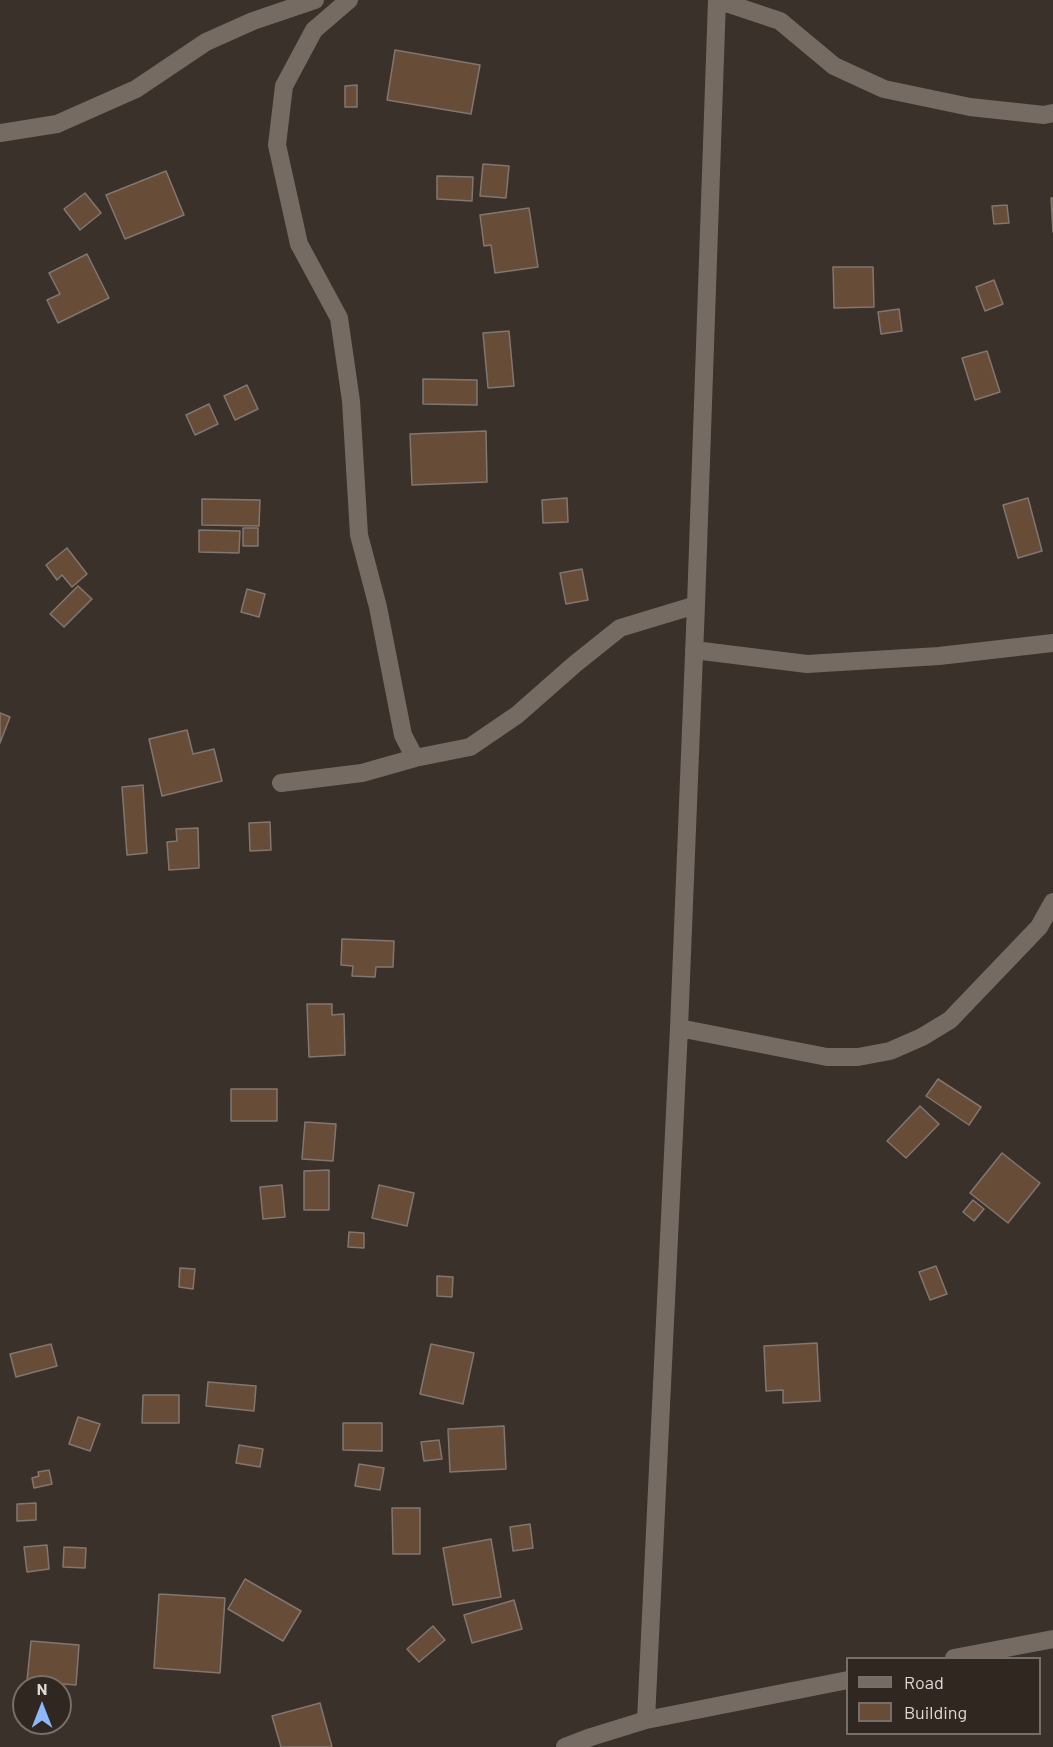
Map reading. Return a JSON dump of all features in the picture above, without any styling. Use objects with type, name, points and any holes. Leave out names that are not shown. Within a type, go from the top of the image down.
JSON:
[{"type":"street","points":[[0,133],[57,124],[136,88],[206,42],[253,21],[315,0]]},
{"type":"street","points":[[349,0],[314,30],[284,86],[277,145],[299,244],[339,318],[351,401],[359,535],[378,607],[403,735],[415,759]]},
{"type":"street","points":[[646,1720],[679,1028],[717,0],[780,21],[834,66],[884,88],[970,107],[1044,115],[1053,113]]},
{"type":"street","points":[[281,783],[362,772],[470,747],[517,715],[620,628],[696,605]]},
{"type":"street","points":[[694,650],[807,664],[939,656],[1053,644]]},
{"type":"street","points":[[679,1028],[827,1057],[858,1057],[890,1051],[922,1037],[950,1020],[1039,927],[1053,902]]},
{"type":"street","points":[[964,1657],[1053,1639]]},
{"type":"street","points":[[565,1747],[592,1742],[646,1720],[846,1680]]},
{"type":"building","points":[[395,50],[480,65],[471,114],[387,100]]},
{"type":"building","points":[[357,85],[357,107],[345,107],[345,86]]},
{"type":"building","points":[[483,164],[509,166],[506,198],[480,196]]},
{"type":"building","points":[[166,171],[184,215],[125,239],[106,195]]},
{"type":"building","points":[[437,176],[473,177],[472,201],[437,199]]},
{"type":"building","points":[[85,193],[101,213],[80,230],[64,209]]},
{"type":"building","points":[[1051,198],[1053,198],[1053,232]]},
{"type":"building","points":[[1007,205],[1009,223],[994,224],[992,206]]},
{"type":"building","points":[[529,208],[538,267],[495,273],[491,245],[484,246],[480,215]]},
{"type":"building","points":[[87,254],[109,298],[58,323],[47,300],[60,294],[49,273]]},
{"type":"building","points":[[833,267],[873,267],[874,307],[834,308]]},
{"type":"building","points":[[994,280],[1003,304],[985,311],[976,287]]},
{"type":"building","points":[[899,309],[902,331],[881,334],[878,312]]},
{"type":"building","points":[[509,331],[514,386],[488,388],[483,333]]},
{"type":"building","points":[[987,351],[1000,392],[975,400],[962,358]]},
{"type":"building","points":[[423,379],[477,380],[477,405],[423,404]]},
{"type":"building","points":[[247,385],[258,409],[235,420],[224,396]]},
{"type":"building","points":[[209,404],[218,424],[195,435],[186,415]]},
{"type":"building","points":[[486,431],[487,482],[412,485],[410,434]]},
{"type":"building","points":[[567,498],[568,522],[543,523],[542,500]]},
{"type":"building","points":[[1028,498],[1042,551],[1018,558],[1003,505]]},
{"type":"building","points":[[202,499],[260,500],[259,526],[202,525]]},
{"type":"building","points":[[243,528],[258,528],[258,546],[243,546]]},
{"type":"building","points":[[199,530],[240,531],[239,553],[199,552]]},
{"type":"building","points":[[67,548],[87,574],[72,587],[62,575],[57,580],[46,565]]},
{"type":"building","points":[[582,569],[588,600],[566,604],[560,573]]},
{"type":"building","points":[[78,586],[92,599],[64,627],[50,614]]},
{"type":"building","points":[[247,589],[265,594],[259,617],[241,612]]},
{"type":"building","points":[[0,713],[10,717],[0,743]]},
{"type":"building","points":[[187,730],[193,754],[214,749],[222,781],[162,796],[149,739]]},
{"type":"building","points":[[143,785],[147,853],[127,855],[122,787]]},
{"type":"building","points":[[270,822],[271,850],[250,851],[249,823]]},
{"type":"building","points":[[198,828],[199,868],[169,870],[167,842],[177,841],[176,829]]},
{"type":"building","points":[[342,939],[394,941],[393,967],[376,967],[375,977],[352,976],[353,966],[341,965]]},
{"type":"building","points":[[307,1004],[332,1004],[332,1015],[344,1014],[345,1055],[309,1057]]},
{"type":"building","points":[[938,1079],[981,1107],[969,1125],[926,1096]]},
{"type":"building","points":[[231,1089],[277,1089],[277,1121],[231,1121]]},
{"type":"building","points":[[920,1106],[939,1124],[906,1158],[887,1141]]},
{"type":"building","points":[[305,1122],[336,1124],[333,1161],[302,1159]]},
{"type":"building","points":[[1002,1153],[1040,1183],[1008,1223],[970,1193]]},
{"type":"building","points":[[329,1170],[329,1210],[304,1210],[304,1171]]},
{"type":"building","points":[[282,1185],[285,1217],[263,1219],[260,1187]]},
{"type":"building","points":[[379,1185],[414,1193],[407,1226],[372,1218]]},
{"type":"building","points":[[973,1200],[984,1209],[974,1221],[963,1212]]},
{"type":"building","points":[[349,1232],[364,1233],[364,1248],[348,1247]]},
{"type":"building","points":[[936,1266],[947,1294],[930,1300],[919,1272]]},
{"type":"building","points":[[180,1268],[195,1269],[193,1289],[179,1287]]},
{"type":"building","points":[[437,1276],[453,1277],[452,1297],[437,1296]]},
{"type":"building","points":[[817,1343],[820,1401],[783,1403],[783,1390],[766,1391],[764,1346]]},
{"type":"building","points":[[51,1344],[57,1366],[16,1377],[10,1354]]},
{"type":"building","points":[[431,1344],[474,1353],[463,1404],[420,1394]]},
{"type":"building","points":[[208,1382],[256,1386],[254,1411],[206,1406]]},
{"type":"building","points":[[143,1395],[179,1395],[179,1423],[142,1423]]},
{"type":"building","points":[[78,1417],[100,1424],[90,1451],[69,1444]]},
{"type":"building","points":[[343,1423],[382,1423],[382,1451],[343,1450]]},
{"type":"building","points":[[504,1426],[506,1469],[450,1472],[448,1429]]},
{"type":"building","points":[[439,1440],[442,1459],[424,1461],[421,1442]]},
{"type":"building","points":[[239,1445],[263,1449],[260,1467],[236,1463]]},
{"type":"building","points":[[359,1464],[384,1468],[380,1490],[355,1486]]},
{"type":"building","points":[[49,1470],[52,1484],[34,1488],[32,1478],[39,1476],[38,1472]]},
{"type":"building","points":[[36,1503],[36,1520],[17,1521],[17,1504]]},
{"type":"building","points":[[392,1508],[420,1508],[420,1554],[393,1554]]},
{"type":"building","points":[[530,1524],[533,1548],[513,1551],[510,1527]]},
{"type":"building","points":[[491,1539],[501,1597],[453,1605],[443,1548]]},
{"type":"building","points":[[47,1545],[49,1569],[27,1572],[24,1547]]},
{"type":"building","points":[[64,1547],[86,1548],[85,1568],[63,1567]]},
{"type":"building","points":[[245,1579],[301,1611],[283,1641],[228,1609]]},
{"type":"building","points":[[159,1594],[225,1598],[220,1673],[154,1668]]},
{"type":"building","points":[[514,1600],[522,1629],[472,1643],[464,1615]]},
{"type":"building","points":[[433,1626],[445,1640],[419,1662],[407,1649]]},
{"type":"building","points":[[31,1641],[79,1645],[76,1685],[72,1685],[72,1675],[28,1675]]},
{"type":"building","points":[[320,1703],[332,1747],[281,1747],[272,1716]]}]
